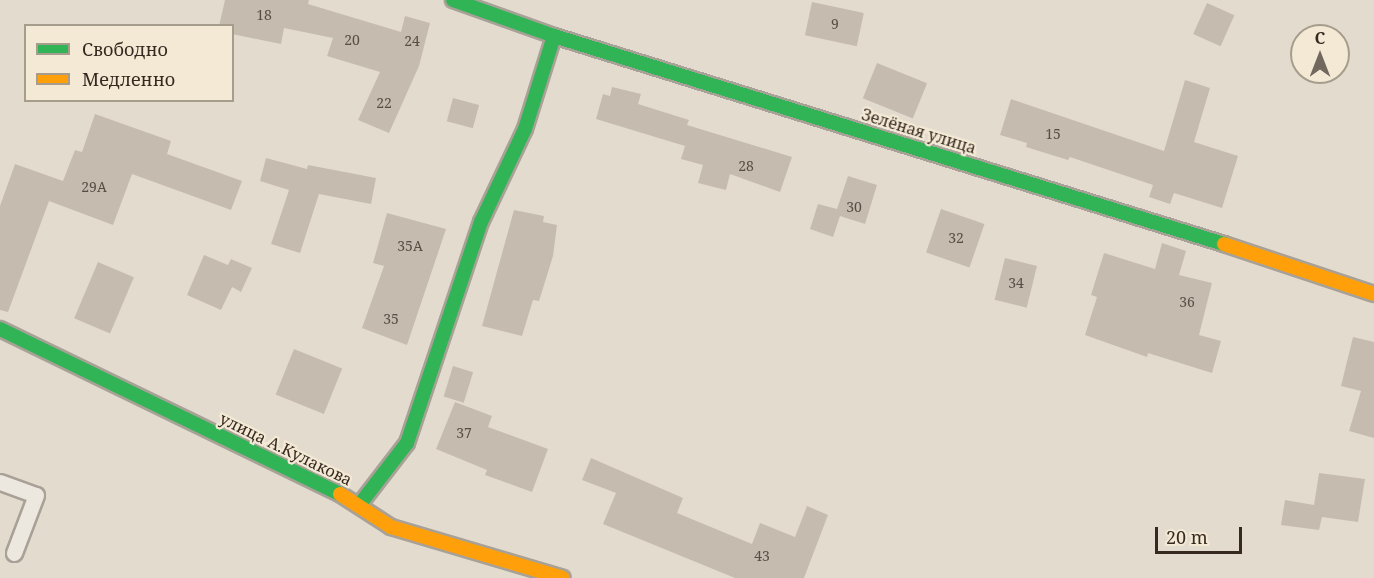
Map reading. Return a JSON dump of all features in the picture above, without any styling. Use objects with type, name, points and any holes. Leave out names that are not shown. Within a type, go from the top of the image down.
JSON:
[{"type":"street","name":"Зелёная улица","points":[[453,0],[554,36],[1116,208],[1374,294]]},
{"type":"street","points":[[360,504],[407,443],[481,222],[525,129],[554,36]]},
{"type":"street","name":"улица А.Кулакова","points":[[0,329],[360,504],[391,527],[562,578]]},
{"type":"lane","points":[[0,482],[36,495],[14,553]]},
{"type":"building","points":[[225,0],[309,0],[308,4],[401,32],[405,16],[430,23],[419,66],[389,133],[358,120],[380,72],[327,56],[333,38],[284,28],[281,44],[234,34],[234,24],[219,24]]},
{"type":"building","points":[[812,2],[864,13],[857,46],[805,35]]},
{"type":"building","points":[[1207,3],[1234,15],[1221,46],[1193,34]]},
{"type":"building","points":[[877,63],[927,83],[913,118],[863,98]]},
{"type":"building","points":[[1185,80],[1210,88],[1194,142],[1238,156],[1222,208],[1174,193],[1170,204],[1149,197],[1153,185],[1070,157],[1068,160],[1026,147],[1027,143],[1000,135],[1011,99],[1164,151]]},
{"type":"building","points":[[612,87],[641,94],[638,104],[689,120],[687,125],[792,157],[780,192],[730,174],[726,190],[698,183],[703,165],[681,159],[685,146],[596,119],[603,94],[610,96]]},
{"type":"building","points":[[453,98],[479,105],[473,128],[447,121]]},
{"type":"building","points":[[95,114],[171,141],[167,154],[242,181],[231,210],[132,174],[113,225],[49,201],[8,312],[0,310],[0,206],[15,164],[63,181],[75,150],[82,152]]},
{"type":"building","points":[[266,158],[307,169],[308,165],[376,178],[371,204],[319,194],[300,253],[271,244],[289,190],[260,181]]},
{"type":"building","points":[[848,176],[877,185],[865,224],[840,216],[833,237],[810,229],[818,204],[837,209]]},
{"type":"building","points":[[941,209],[984,224],[970,267],[926,252]]},
{"type":"building","points":[[514,210],[544,216],[543,222],[557,225],[553,256],[539,301],[533,300],[522,336],[482,326]]},
{"type":"building","points":[[387,213],[446,229],[407,345],[362,328],[384,266],[373,263]]},
{"type":"building","points":[[1162,243],[1186,251],[1179,275],[1212,283],[1199,335],[1221,341],[1212,373],[1148,353],[1147,357],[1085,335],[1097,297],[1091,295],[1104,253],[1155,269]]},
{"type":"building","points":[[204,255],[228,265],[231,259],[252,268],[241,292],[232,287],[221,310],[187,295]]},
{"type":"building","points":[[1005,258],[1037,266],[1027,308],[995,300]]},
{"type":"building","points":[[98,262],[134,277],[110,333],[74,318]]},
{"type":"building","points":[[1353,337],[1374,342],[1374,438],[1349,431],[1361,391],[1341,386]]},
{"type":"building","points":[[294,349],[342,368],[324,414],[276,394]]},
{"type":"building","points":[[453,366],[473,372],[464,403],[444,397]]},
{"type":"building","points":[[455,402],[492,416],[488,427],[548,449],[532,492],[485,475],[487,470],[436,449]]},
{"type":"building","points":[[591,458],[683,498],[677,513],[752,544],[760,523],[795,537],[807,506],[828,515],[804,578],[735,578],[603,524],[616,493],[582,480]]},
{"type":"building","points":[[1319,473],[1365,479],[1358,522],[1322,517],[1319,530],[1281,525],[1285,500],[1314,505]]},
{"type":"traffic: fast","points":[[453,0],[554,36],[1224,244]]},
{"type":"traffic: fast","points":[[360,504],[407,443],[481,222],[525,129],[554,36]]},
{"type":"traffic: fast","points":[[0,329],[340,494]]},
{"type":"traffic: slow","points":[[1224,244],[1374,294]]},
{"type":"traffic: slow","points":[[340,494],[391,527],[563,578]]}]
